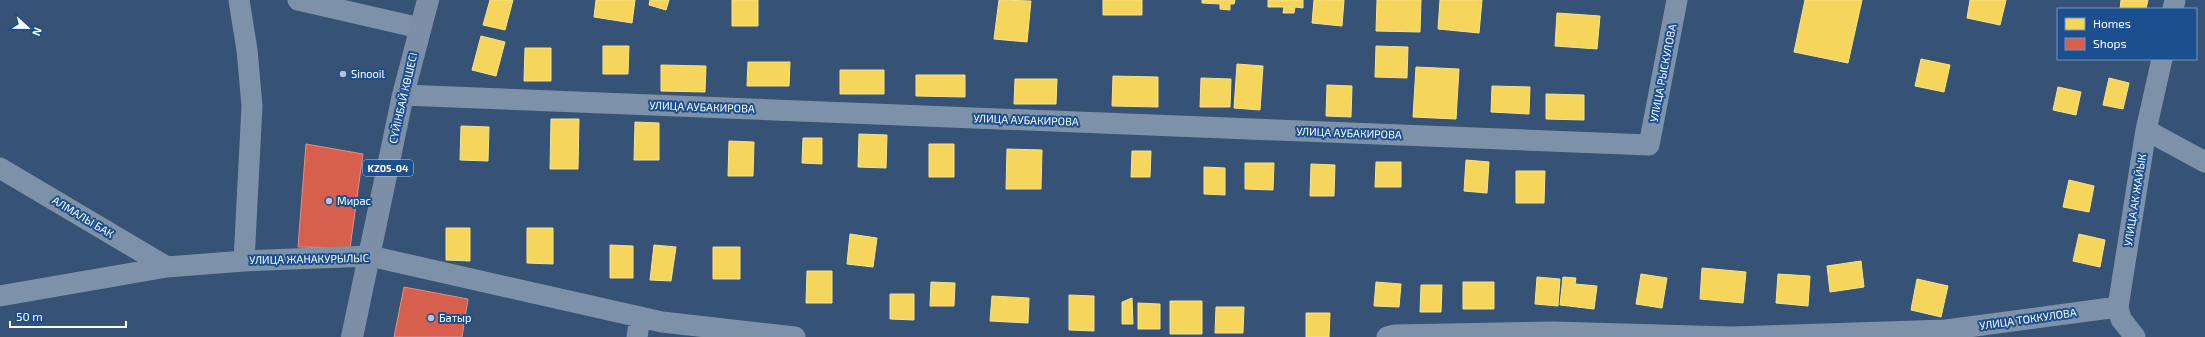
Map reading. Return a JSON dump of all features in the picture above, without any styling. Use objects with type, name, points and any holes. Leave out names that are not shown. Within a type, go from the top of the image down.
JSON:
[{"type":"main road","name":"СҮЙІНБАЙ КӨШЕСІ","points":[[352,337],[403,94],[428,0]]},
{"type":"street","points":[[238,0],[248,50],[252,106],[244,261]]},
{"type":"street","points":[[298,0],[420,28]]},
{"type":"street","name":"УЛИЦА РЫСКУЛОВА","points":[[1649,145],[1677,0]]},
{"type":"street","name":"УЛИЦА АК ЖАЙЫК","points":[[2118,307],[2146,130],[2162,60]]},
{"type":"street","name":"УЛИЦА АУБАКИРОВА","points":[[403,94],[1649,145]]},
{"type":"street","points":[[2146,130],[2205,162]]},
{"type":"street","name":"АЛМАЛЫ БАК","points":[[0,168],[167,267]]},
{"type":"street","name":"УЛИЦА ЖАНАКУРЫЛЫС","points":[[0,296],[167,267],[244,261],[370,256],[662,322],[795,337]]},
{"type":"street","points":[[2118,307],[2121,320],[2135,337]]},
{"type":"street","name":"УЛИЦА ТОККУЛОВА","points":[[1387,337],[1395,335],[1553,332],[1730,337],[1946,330],[2118,307]]},
{"type":"street","points":[[637,337],[640,317]]},
{"type":"building: Homes","points":[[490,0],[513,0],[505,30],[483,25]]},
{"type":"building: Homes","points":[[596,0],[635,0],[632,23],[594,17]]},
{"type":"building: Homes","points":[[650,0],[669,0],[666,10],[649,5]]},
{"type":"building: Homes","points":[[732,0],[758,0],[758,26],[732,26]]},
{"type":"building: Homes","points":[[999,0],[1031,1],[1027,42],[994,39]]},
{"type":"building: Homes","points":[[1103,0],[1142,0],[1142,15],[1103,15]]},
{"type":"building: Homes","points":[[1202,0],[1235,0],[1234,4],[1230,4],[1230,10],[1220,9],[1220,4],[1202,3]]},
{"type":"building: Homes","points":[[1268,0],[1303,0],[1303,8],[1295,7],[1294,13],[1283,13],[1284,7],[1268,7]]},
{"type":"building: Homes","points":[[1314,0],[1344,0],[1342,26],[1312,23]]},
{"type":"building: Homes","points":[[1377,0],[1421,0],[1420,32],[1376,31]]},
{"type":"building: Homes","points":[[1440,0],[1482,0],[1479,33],[1438,29]]},
{"type":"building: Homes","points":[[1805,0],[1862,0],[1848,63],[1794,52]]},
{"type":"building: Homes","points":[[1970,0],[2006,0],[2000,25],[1967,18]]},
{"type":"building: Homes","points":[[2121,0],[2148,0],[2146,8],[2120,8]]},
{"type":"building: Homes","points":[[1557,13],[1600,16],[1597,49],[1555,46]]},
{"type":"building: Homes","points":[[481,36],[505,42],[496,76],[472,70]]},
{"type":"building: Homes","points":[[603,46],[629,46],[628,74],[603,74]]},
{"type":"building: Homes","points":[[1376,46],[1408,47],[1407,78],[1375,77]]},
{"type":"building: Homes","points":[[525,48],[551,48],[551,81],[524,81]]},
{"type":"building: Homes","points":[[1921,59],[1950,65],[1944,92],[1915,86]]},
{"type":"building: Homes","points":[[748,62],[790,62],[789,86],[747,86]]},
{"type":"building: Homes","points":[[1237,64],[1263,66],[1260,110],[1234,108]]},
{"type":"building: Homes","points":[[661,65],[706,66],[705,92],[661,91]]},
{"type":"building: Homes","points":[[1416,67],[1459,69],[1456,119],[1413,117]]},
{"type":"building: Homes","points":[[840,70],[884,70],[884,94],[840,94]]},
{"type":"building: Homes","points":[[916,75],[965,75],[965,97],[916,96]]},
{"type":"building: Homes","points":[[1113,76],[1158,77],[1158,107],[1112,106]]},
{"type":"building: Homes","points":[[1201,78],[1231,79],[1230,107],[1200,107]]},
{"type":"building: Homes","points":[[2109,78],[2129,83],[2123,109],[2103,105]]},
{"type":"building: Homes","points":[[1015,79],[1057,79],[1056,104],[1014,104]]},
{"type":"building: Homes","points":[[1327,85],[1352,86],[1351,117],[1326,116]]},
{"type":"building: Homes","points":[[1492,86],[1530,87],[1529,114],[1491,112]]},
{"type":"building: Homes","points":[[2058,87],[2081,92],[2076,115],[2053,110]]},
{"type":"building: Homes","points":[[1546,94],[1584,95],[1584,120],[1546,119]]},
{"type":"building: Homes","points":[[551,119],[579,119],[578,169],[550,169]]},
{"type":"building: Homes","points":[[635,122],[659,123],[659,160],[634,160]]},
{"type":"building: Homes","points":[[461,126],[489,127],[488,161],[460,160]]},
{"type":"building: Homes","points":[[859,134],[887,135],[886,168],[858,167]]},
{"type":"building: Homes","points":[[803,138],[822,138],[822,164],[802,163]]},
{"type":"building: Homes","points":[[729,141],[754,142],[753,176],[728,176]]},
{"type":"building: Homes","points":[[929,144],[954,144],[954,177],[929,177]]},
{"type":"building: Homes","points":[[1007,149],[1042,150],[1041,189],[1006,189]]},
{"type":"building: Homes","points":[[1132,151],[1151,151],[1150,177],[1131,177]]},
{"type":"building: Homes","points":[[1466,160],[1489,162],[1487,193],[1464,191]]},
{"type":"building: Homes","points":[[1376,162],[1401,162],[1401,187],[1375,187]]},
{"type":"building: Homes","points":[[1245,163],[1274,163],[1273,190],[1245,189]]},
{"type":"building: Homes","points":[[1311,164],[1335,165],[1334,196],[1310,196]]},
{"type":"building: Homes","points":[[1204,167],[1225,168],[1225,195],[1204,194]]},
{"type":"building: Homes","points":[[1516,171],[1545,171],[1544,203],[1516,203]]},
{"type":"building: Homes","points":[[2069,180],[2094,186],[2089,212],[2063,207]]},
{"type":"building: Homes","points":[[446,228],[470,228],[470,261],[446,260]]},
{"type":"building: Homes","points":[[527,228],[553,228],[553,264],[527,263]]},
{"type":"building: Homes","points":[[850,234],[877,238],[873,267],[847,264]]},
{"type":"building: Homes","points":[[2079,234],[2105,240],[2100,267],[2073,261]]},
{"type":"building: Homes","points":[[610,245],[633,246],[633,278],[610,278]]},
{"type":"building: Homes","points":[[654,245],[676,247],[671,281],[650,280]]},
{"type":"building: Homes","points":[[713,247],[740,247],[740,279],[713,279]]},
{"type":"building: Homes","points":[[1861,261],[1864,287],[1830,292],[1827,266]]},
{"type":"building: Homes","points":[[1702,268],[1746,272],[1743,303],[1700,299]]},
{"type":"building: Homes","points":[[807,271],[832,271],[832,303],[806,303]]},
{"type":"building: Homes","points":[[1641,274],[1667,278],[1662,308],[1636,304]]},
{"type":"building: Homes","points":[[1778,274],[1810,276],[1808,306],[1776,303]]},
{"type":"building: Homes","points":[[1537,277],[1560,279],[1558,306],[1535,304]]},
{"type":"building: Homes","points":[[1563,277],[1576,278],[1575,284],[1597,286],[1594,309],[1560,305]]},
{"type":"building: Homes","points":[[1917,279],[1948,286],[1941,317],[1911,310]]},
{"type":"building: Homes","points":[[931,282],[955,283],[954,306],[930,306]]},
{"type":"building: Homes","points":[[1376,282],[1401,284],[1399,307],[1374,306]]},
{"type":"building: Homes","points":[[1463,282],[1494,282],[1494,309],[1463,309]]},
{"type":"building: Homes","points":[[1421,285],[1442,285],[1441,312],[1420,312]]},
{"type":"building: Homes","points":[[890,294],[914,294],[914,320],[890,319]]},
{"type":"building: Homes","points":[[1069,295],[1094,296],[1094,331],[1069,330]]},
{"type":"building: Homes","points":[[992,296],[1029,298],[1028,323],[990,321]]},
{"type":"building: Homes","points":[[1132,298],[1133,324],[1122,324],[1122,302]]},
{"type":"building: Homes","points":[[1170,301],[1202,301],[1202,334],[1170,334]]},
{"type":"building: Homes","points":[[1138,303],[1160,304],[1160,329],[1138,329]]},
{"type":"building: Homes","points":[[1216,307],[1244,307],[1243,333],[1215,333]]},
{"type":"building: Homes","points":[[1306,313],[1330,313],[1329,337],[1306,337]]},
{"type":"building: Shops","name":"Мирас","points":[[306,144],[363,154],[350,248],[298,247]]},
{"type":"building: Shops","name":"Батыр","points":[[404,287],[468,299],[462,337],[394,337]]},
{"type":"place","name":"Sinooil","points":[[343,74]]},
{"type":"place","name":"Мирас","points":[[329,201]]},
{"type":"place","name":"Батыр","points":[[431,318]]}]
